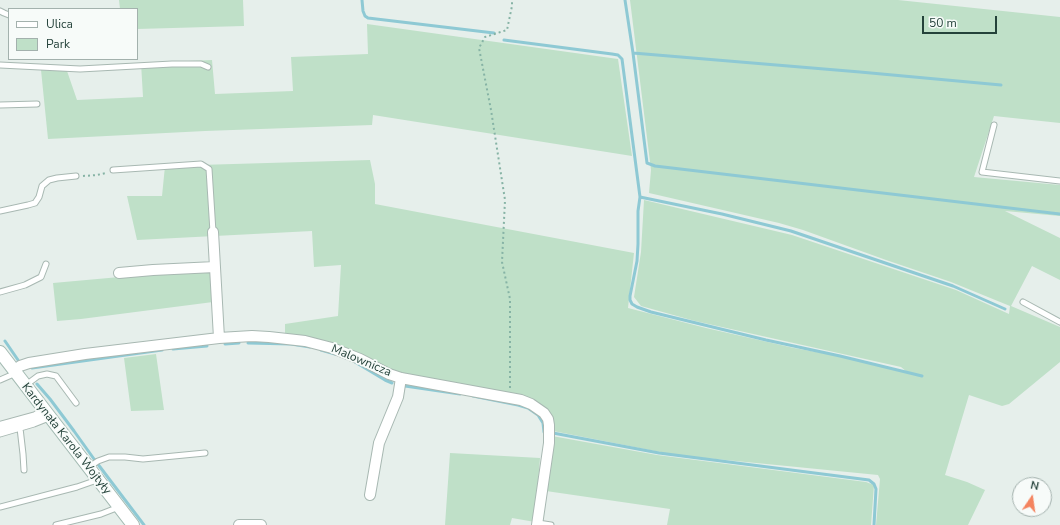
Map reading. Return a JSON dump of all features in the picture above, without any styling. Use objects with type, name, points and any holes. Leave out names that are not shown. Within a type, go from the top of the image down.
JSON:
[{"type":"street","points":[[213,232],[219,338]]},
{"type":"street","points":[[119,273],[215,267]]},
{"type":"street","name":"Malownicza","points":[[15,372],[20,366],[29,363],[92,353],[219,338],[258,336],[305,341],[347,353],[400,378],[510,398],[531,404],[544,413],[548,418],[550,432],[537,524]]},
{"type":"street","name":"Kardynała Karola Wojtyły","points":[[0,352],[48,414],[93,464],[98,480],[133,525]]},
{"type":"street","points":[[370,495],[379,443],[398,397],[400,378]]},
{"type":"street","points":[[0,427],[48,414]]},
{"type":"street","points":[[239,525],[260,525]]},
{"type":"lane","points":[[0,65],[80,69],[172,64],[201,64],[208,67]]},
{"type":"lane","points":[[0,105],[38,104]]},
{"type":"lane","points":[[994,124],[982,172],[1060,181]]},
{"type":"lane","points":[[113,170],[201,164],[209,169],[213,232]]},
{"type":"lane","points":[[0,211],[28,206],[35,203],[39,197],[42,186],[49,180],[76,176]]},
{"type":"lane","points":[[0,292],[25,285],[41,277],[46,264]]},
{"type":"lane","points":[[1022,302],[1060,322]]},
{"type":"lane","points":[[0,380],[15,372]]},
{"type":"lane","points":[[26,385],[38,376],[47,374],[56,376],[76,402]]},
{"type":"lane","points":[[0,434],[20,428],[48,414]]},
{"type":"lane","points":[[20,428],[24,454],[24,470]]},
{"type":"lane","points":[[93,464],[109,457],[124,457],[143,460],[205,453]]},
{"type":"lane","points":[[0,507],[98,480]]},
{"type":"lane","points":[[56,525],[101,514],[119,507]]},
{"type":"lane","points":[[537,524],[551,525]]},
{"type":"path","points":[[510,398],[510,299],[502,262],[505,200],[479,48],[485,37],[507,30],[512,0]]},
{"type":"path","points":[[76,176],[104,174],[113,170]]},
{"type":"green space","points":[[119,0],[243,0],[244,26],[138,29],[138,8],[120,8]]},
{"type":"green space","points":[[630,0],[898,0],[1060,17],[1060,123],[994,116],[974,177],[1060,185],[1060,216],[1005,211],[1060,238],[1060,280],[1032,266],[1011,306],[1060,327],[1060,362],[1009,404],[1002,406],[969,395],[945,475],[985,490],[968,525],[876,525],[880,479],[878,475],[675,455],[553,431],[544,408],[405,376],[285,336],[285,324],[338,316],[341,265],[314,267],[312,231],[137,240],[127,196],[162,196],[165,166],[370,160],[375,184],[375,204],[634,253],[628,308],[706,328],[907,372],[901,367],[695,321],[641,306],[634,297],[641,252],[644,200],[792,235],[956,290],[1009,314],[1010,306],[951,282],[803,230],[649,193],[651,170]]},
{"type":"green space","points":[[367,24],[618,59],[632,156],[373,115],[372,125],[205,131],[48,139],[41,70],[67,71],[77,100],[143,97],[141,63],[212,60],[215,94],[293,91],[291,57],[368,54]]},
{"type":"green space","points":[[212,271],[213,302],[57,321],[53,283],[153,274]]},
{"type":"green space","points":[[156,354],[164,410],[131,411],[124,358]]},
{"type":"green space","points":[[552,436],[657,455],[866,482],[874,485],[871,525],[667,525],[670,509],[546,491]]},
{"type":"green space","points":[[450,453],[540,458],[535,522],[512,518],[510,525],[445,525]]},
{"type":"waterway","points":[[362,0],[363,11],[365,16],[368,18],[494,33]]},
{"type":"waterway","points":[[625,0],[633,53],[1001,85]]},
{"type":"waterway","points":[[504,40],[612,54],[618,55],[622,59],[640,197],[638,211],[637,261],[630,296],[632,304],[651,312],[922,376]]},
{"type":"waterway","points":[[633,53],[647,163],[655,166],[1060,214]]},
{"type":"waterway","points":[[640,197],[722,214],[791,231],[953,286],[1005,309]]},
{"type":"waterway","points":[[5,341],[18,360]]},
{"type":"waterway","points":[[225,344],[239,343]]},
{"type":"waterway","points":[[248,343],[291,344],[310,347]]},
{"type":"waterway","points":[[173,349],[207,346]]},
{"type":"waterway","points":[[32,368],[162,350]]},
{"type":"waterway","points":[[321,350],[335,354]]},
{"type":"waterway","points":[[355,362],[392,383]]},
{"type":"waterway","points":[[37,384],[50,399],[144,525]]},
{"type":"waterway","points":[[405,386],[460,394]]},
{"type":"waterway","points":[[473,396],[528,408],[538,415],[543,423],[544,432]]},
{"type":"waterway","points":[[553,433],[659,453],[869,480],[874,484],[876,489],[874,525]]}]
